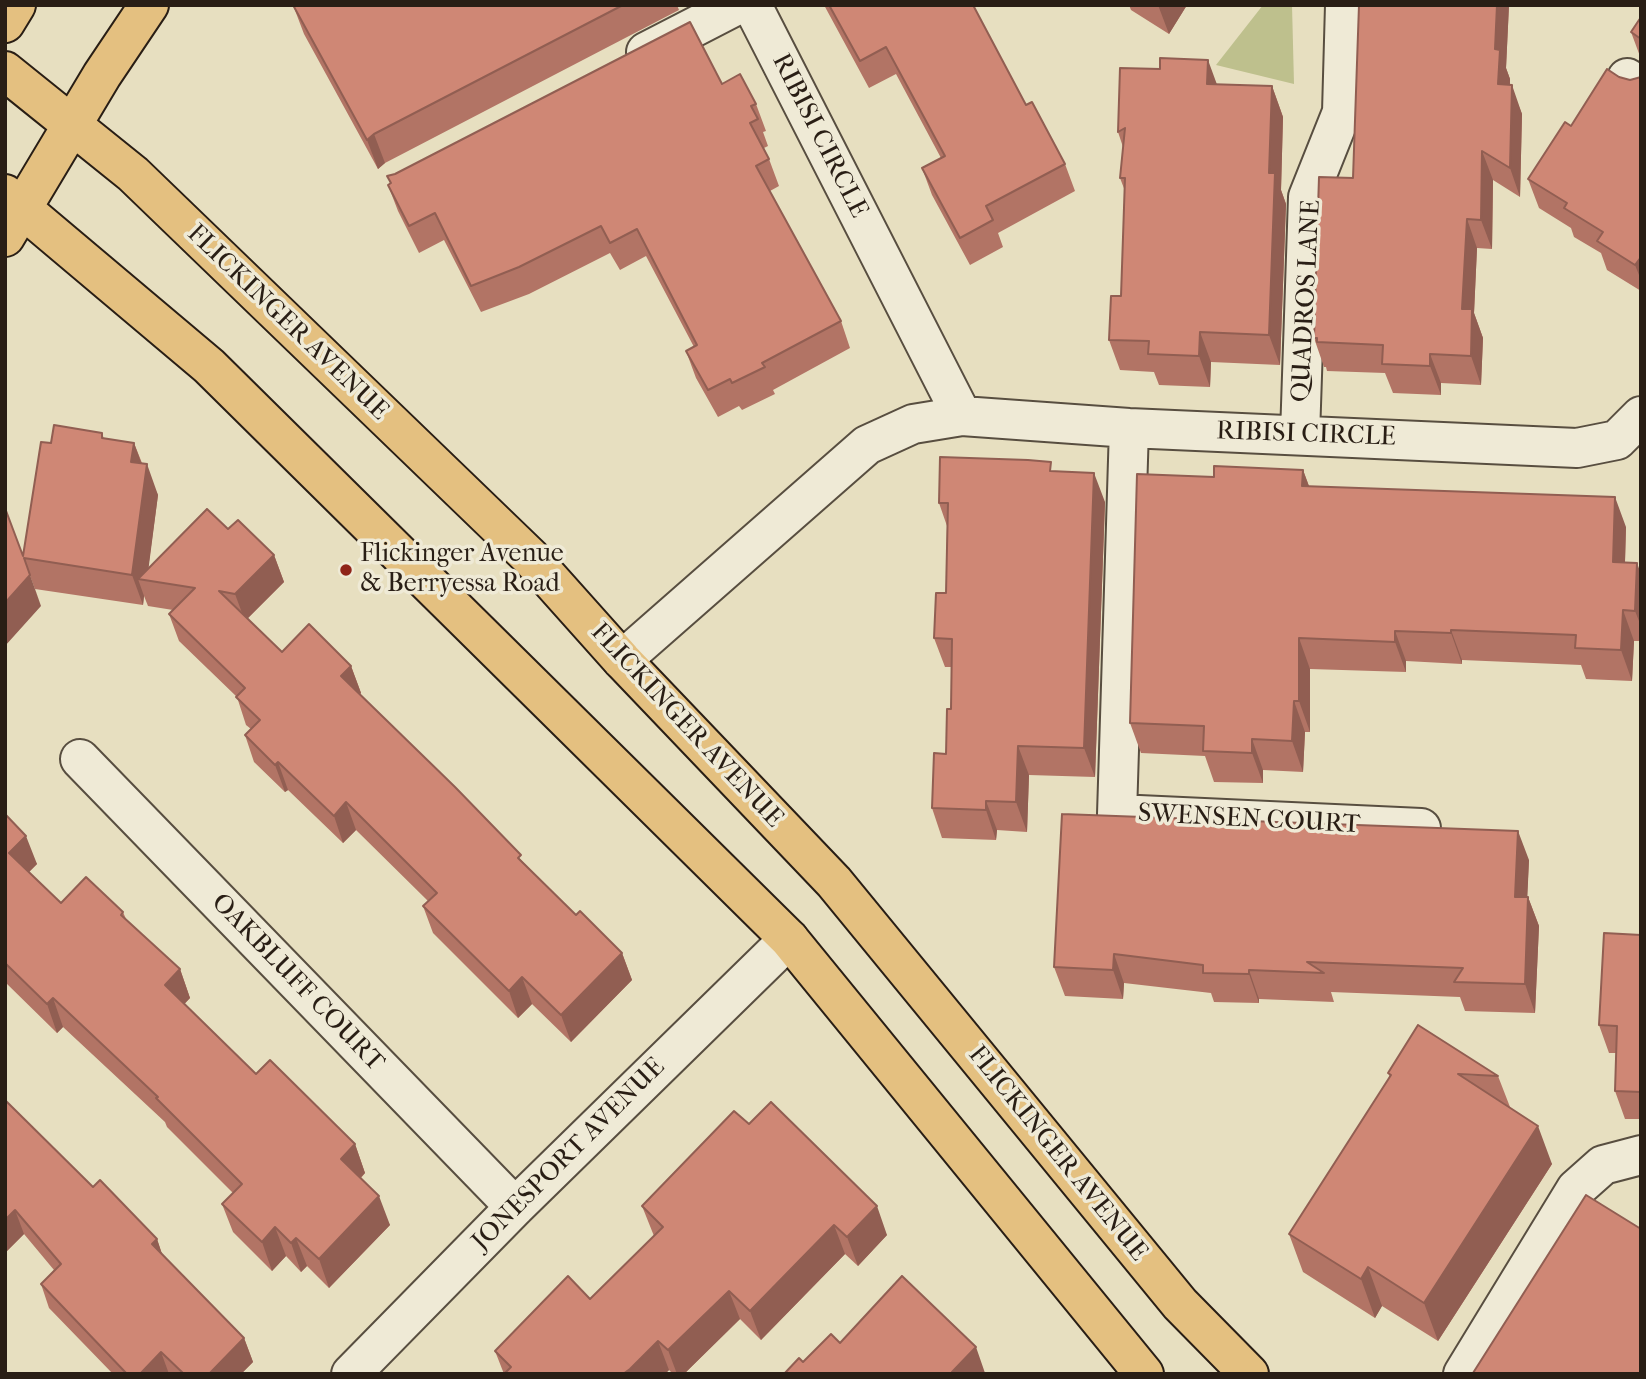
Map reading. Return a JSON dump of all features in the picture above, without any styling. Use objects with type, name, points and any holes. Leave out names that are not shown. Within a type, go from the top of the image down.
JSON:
[{"type":"main road","points":[[5,23],[16,5]]},
{"type":"main road","points":[[149,5],[72,125],[11,213],[209,366],[789,939],[1144,1374]]},
{"type":"main road","name":"FLICKINGER AVENUE","points":[[5,71],[133,174],[520,548],[622,660],[834,882],[1180,1304],[1249,1374]]},
{"type":"street","points":[[615,68],[737,5]]},
{"type":"street","name":"RIBISI CIRCLE","points":[[752,5],[962,416]]},
{"type":"street","name":"QUADROS LANE","points":[[1300,435],[1308,197],[1342,112],[1345,5]]},
{"type":"street","name":"RIBISI CIRCLE","points":[[622,660],[867,446],[913,424],[962,416],[1129,428],[1577,448],[1617,440],[1641,416]]},
{"type":"street","name":"SWENSEN COURT","points":[[1129,428],[1117,814],[1460,829]]},
{"type":"street","name":"OAKBLUFF COURT","points":[[80,759],[515,1207]]},
{"type":"street","name":"JONESPORT AVENUE","points":[[351,1374],[515,1207],[789,939]]},
{"type":"street","points":[[1463,1374],[1576,1189],[1603,1165],[1641,1155]]},
{"type":"green space","points":[[1263,5],[1292,5],[1294,84],[1216,65]]},
{"type":"building","points":[[293,5],[623,5],[367,140]]},
{"type":"building","points":[[829,5],[973,5],[1026,105],[1032,102],[1065,164],[986,206],[993,220],[960,238],[922,168],[945,156],[886,47],[860,61]]},
{"type":"building","points":[[1359,5],[1497,5],[1495,49],[1500,50],[1498,84],[1512,85],[1510,168],[1482,151],[1481,220],[1467,219],[1462,309],[1472,309],[1471,356],[1430,354],[1430,366],[1382,364],[1383,345],[1317,342],[1317,338],[1314,338],[1319,177],[1353,178]]},
{"type":"building","points":[[1641,17],[1641,39],[1631,32]]},
{"type":"building","points":[[690,22],[722,84],[740,74],[756,104],[751,106],[758,119],[750,123],[769,159],[756,166],[841,321],[762,363],[765,367],[732,383],[730,379],[708,390],[686,351],[697,345],[637,229],[610,243],[601,226],[519,267],[471,286],[435,213],[409,226],[388,185],[391,183],[387,176]]},
{"type":"building","points":[[1160,58],[1208,60],[1207,84],[1272,86],[1269,173],[1275,173],[1269,335],[1200,332],[1199,356],[1148,354],[1149,341],[1109,340],[1111,296],[1121,296],[1125,178],[1120,178],[1125,128],[1118,132],[1120,68],[1160,69]]},
{"type":"building","points":[[1607,69],[1630,80],[1641,77],[1641,257],[1635,265],[1597,241],[1603,232],[1564,208],[1567,203],[1528,179],[1565,122],[1571,126]]},
{"type":"building","points":[[54,425],[102,433],[102,438],[134,443],[131,462],[147,464],[132,575],[24,558],[30,575],[5,603],[5,508],[23,556],[41,442],[51,443]]},
{"type":"building","points":[[940,457],[1051,462],[1050,471],[1094,473],[1084,748],[1018,746],[1016,802],[986,801],[986,810],[932,808],[934,753],[946,754],[947,709],[951,709],[952,639],[934,638],[936,593],[946,593],[948,503],[939,503]]},
{"type":"building","points":[[1214,466],[1303,470],[1302,486],[1615,497],[1613,562],[1637,563],[1635,611],[1623,610],[1621,650],[1575,648],[1576,635],[1451,630],[1451,633],[1395,631],[1395,642],[1299,638],[1299,701],[1294,701],[1292,741],[1252,739],[1252,753],[1203,751],[1204,726],[1130,723],[1137,474],[1214,477]]},
{"type":"building","points":[[207,509],[228,529],[238,520],[274,555],[235,594],[219,591],[282,652],[309,624],[351,666],[341,676],[455,787],[521,855],[518,858],[576,915],[580,911],[622,953],[561,1015],[522,977],[509,991],[423,906],[437,893],[346,802],[334,816],[278,762],[275,765],[245,735],[260,720],[236,697],[245,688],[169,614],[195,588],[138,579]]},
{"type":"building","points":[[5,814],[26,836],[9,853],[61,903],[86,877],[123,912],[121,915],[180,969],[165,985],[256,1074],[270,1060],[355,1144],[341,1159],[379,1196],[319,1259],[296,1238],[291,1243],[275,1227],[262,1242],[222,1204],[242,1184],[156,1098],[158,1097],[53,998],[47,1004],[5,963]]},
{"type":"building","points":[[1062,814],[1518,831],[1515,897],[1528,897],[1525,984],[1454,982],[1463,968],[1307,962],[1324,973],[1249,970],[1249,974],[1203,973],[1203,965],[1114,954],[1113,970],[1054,967]]},
{"type":"building","points":[[1604,933],[1641,935],[1641,1092],[1615,1091],[1617,1026],[1599,1025]]},
{"type":"building","points":[[1418,1025],[1498,1076],[1458,1074],[1538,1126],[1424,1303],[1368,1267],[1361,1279],[1289,1234],[1391,1075],[1388,1073]]},
{"type":"building","points":[[5,1100],[93,1187],[100,1180],[157,1239],[152,1244],[244,1338],[209,1374],[184,1374],[161,1352],[140,1374],[127,1374],[41,1284],[61,1264],[15,1210],[5,1220]]},
{"type":"building","points":[[771,1102],[877,1206],[847,1237],[834,1225],[750,1311],[729,1291],[668,1350],[658,1341],[623,1374],[504,1374],[511,1367],[495,1351],[568,1276],[590,1299],[663,1227],[642,1206],[734,1111],[749,1124]]},
{"type":"building","points":[[1586,1195],[1641,1229],[1641,1374],[1473,1373]]},
{"type":"building","points":[[902,1276],[976,1347],[953,1374],[784,1374],[799,1358],[803,1362],[831,1334],[840,1343]]},
{"type":"place","name":"Flickinger Avenue & Berryessa Road","points":[[346,570]]}]
